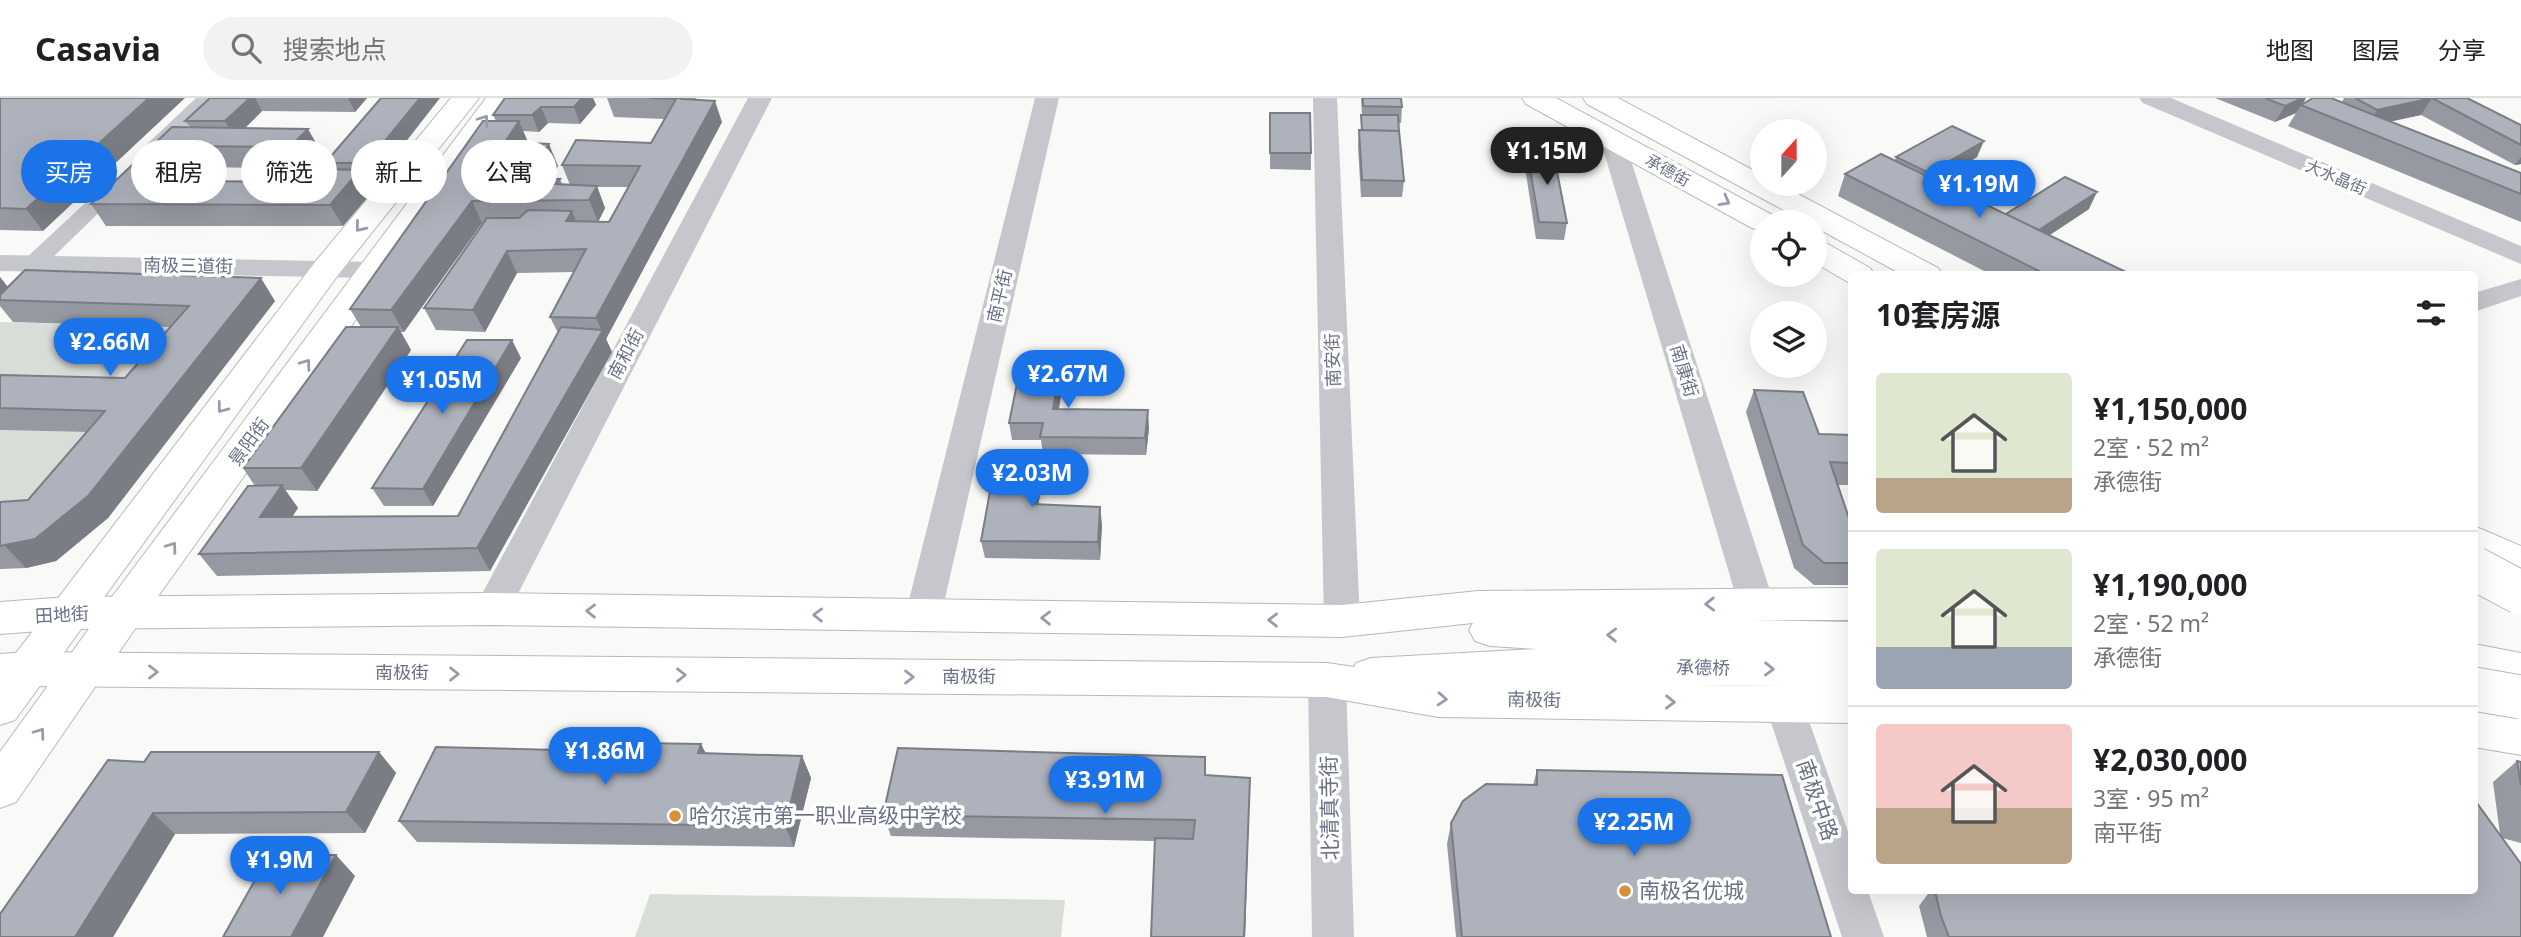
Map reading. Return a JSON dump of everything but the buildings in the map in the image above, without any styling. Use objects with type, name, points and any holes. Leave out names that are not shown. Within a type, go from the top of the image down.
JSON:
[{"type":"main road","points":[[0,706],[14,670],[68,613],[327,268],[465,98]]},
{"type":"main road","name":"景阳街","points":[[0,788],[124,612],[500,98]]},
{"type":"main road","name":"承德街","points":[[1536,98],[1750,215]]},
{"type":"main road","points":[[1597,98],[1919,271]]},
{"type":"main road","points":[[1615,98],[1750,167]]},
{"type":"main road","points":[[1807,196],[1952,271]]},
{"type":"main road","points":[[1827,257],[1852,271]]},
{"type":"main road","points":[[2478,542],[2521,563]]},
{"type":"main road","points":[[2478,570],[2521,593]]},
{"type":"main road","points":[[2478,589],[2490,581],[2521,572]]},
{"type":"main road","points":[[124,612],[492,609],[1342,621],[1478,607],[1848,604]]},
{"type":"main road","name":"田地街","points":[[0,618],[124,612]]},
{"type":"main road","points":[[1342,621],[1556,650]]},
{"type":"main road","name":"承德桥","points":[[1556,650],[1848,638]]},
{"type":"main road","points":[[1327,680],[1556,650]]},
{"type":"main road","name":"承德桥","points":[[1556,650],[1848,670]]},
{"type":"main road","points":[[2478,662],[2521,670]]},
{"type":"main road","points":[[14,670],[85,671]]},
{"type":"main road","name":"南极街","points":[[85,671],[1327,680],[1438,699],[1848,705]]},
{"type":"main road","points":[[2478,679],[2494,701],[2521,728]]},
{"type":"main road","points":[[2478,690],[2521,697]]},
{"type":"main road","points":[[2478,730],[2521,737]]},
{"type":"street","points":[[33,264],[207,98]]},
{"type":"street","name":"南和街","points":[[492,609],[760,98]]},
{"type":"street","name":"南平街","points":[[923,616],[1047,98]]},
{"type":"street","name":"南安街","points":[[1325,98],[1342,621]]},
{"type":"street","name":"大水晶街","points":[[2151,98],[2521,256]]},
{"type":"street","name":"南康街","points":[[1612,139],[1756,603]]},
{"type":"street","name":"南极三道街","points":[[0,263],[375,270]]},
{"type":"street","points":[[2478,302],[2521,286]]},
{"type":"street","name":"北清真寺街","points":[[1327,680],[1333,937]]},
{"type":"street","name":"南极中路","points":[[1784,704],[1848,893]]},
{"type":"street","name":"南极中路","points":[[1848,894],[1863,937]]},
{"type":"shaded area","points":[[0,322],[204,328],[142,400],[0,397]]},
{"type":"shaded area","points":[[0,430],[123,433],[0,525]]},
{"type":"shaded area","points":[[650,894],[1065,900],[1061,937],[635,937]]},
{"type":"place","name":"哈尔滨市第一职业高级中学校","points":[[675,816]]},
{"type":"place","name":"南极名优城","points":[[1625,891]]}]
